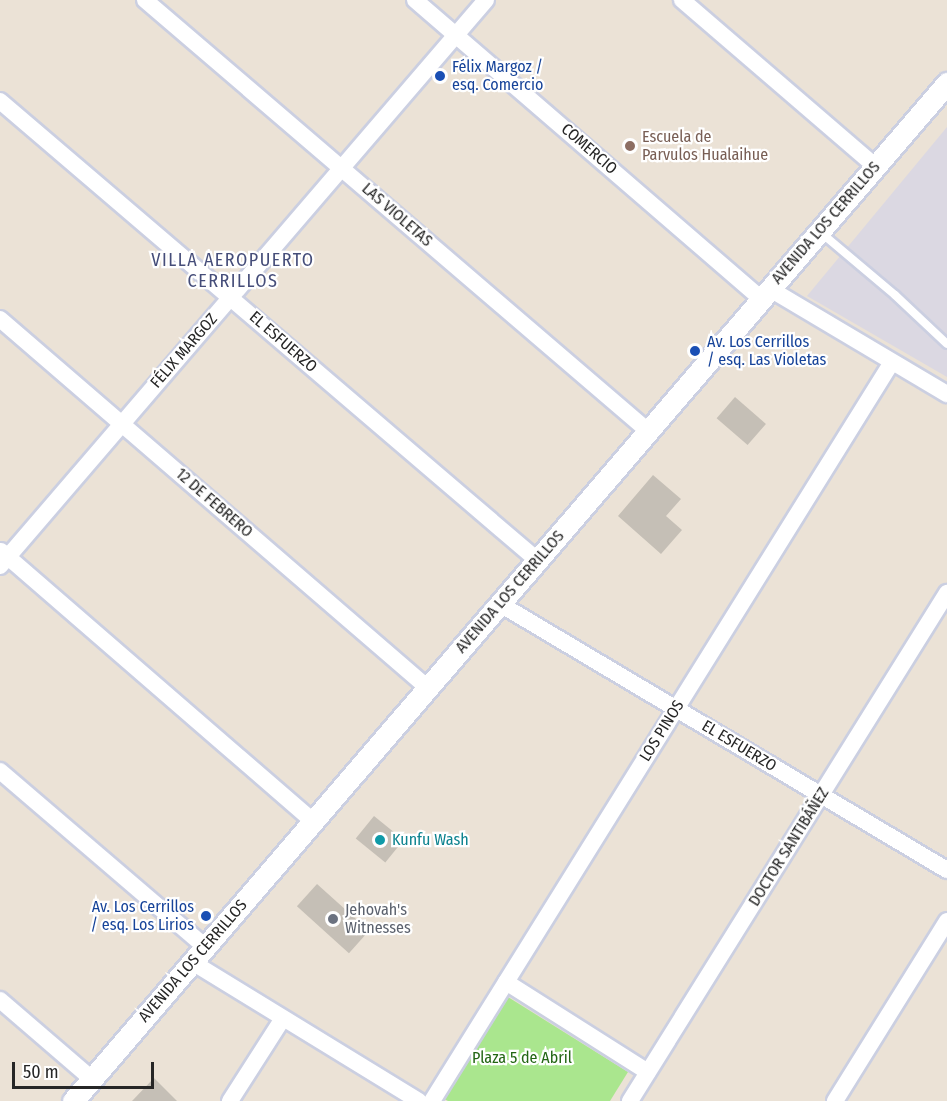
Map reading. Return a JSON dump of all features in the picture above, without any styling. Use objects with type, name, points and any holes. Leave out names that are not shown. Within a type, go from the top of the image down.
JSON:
[{"type":"street","name":"LAS VIOLETAS","points":[[145,0],[648,431]]},
{"type":"street","name":"COMERCIO","points":[[415,0],[766,294],[947,394]]},
{"type":"street","name":"FÉLIX MARGOZ","points":[[3,557],[122,424],[486,0]]},
{"type":"street","points":[[682,0],[876,166]]},
{"type":"street","name":"AVENIDA LOS CERRILLOS","points":[[73,1101],[947,83]]},
{"type":"street","name":"EL ESFUERZO","points":[[0,101],[537,560]]},
{"type":"street","name":"12 DE FEBRERO","points":[[0,319],[428,688]]},
{"type":"street","name":"LOS PINOS","points":[[432,1101],[892,362]]},
{"type":"street","points":[[3,557],[313,821]]},
{"type":"street","name":"DOCTOR SANTIBÁÑEZ","points":[[630,1101],[947,593]]},
{"type":"street","name":"EL ESFUERZO","points":[[500,604],[947,870]]},
{"type":"street","points":[[0,771],[199,955],[283,1018],[419,1101]]},
{"type":"street","points":[[835,1101],[947,921]]},
{"type":"street","points":[[506,982],[648,1072]]},
{"type":"street","points":[[0,1000],[92,1079]]},
{"type":"street","points":[[230,1101],[283,1018]]},
{"type":"lane","points":[[819,231],[896,295],[947,344]]},
{"type":"shaded area","points":[[947,127],[947,377],[807,296]]},
{"type":"green space","name":"Plaza 5 de Abril","points":[[508,997],[628,1072],[610,1101],[448,1101],[444,1099]]},
{"type":"building","points":[[735,397],[766,424],[748,445],[717,418]]},
{"type":"building","points":[[653,475],[681,499],[666,516],[682,530],[661,554],[618,516]]},
{"type":"building","name":"Kunfu Wash","points":[[374,816],[404,840],[385,862],[356,839]]},
{"type":"building","name":"Jehovah's Witnesses","points":[[317,884],[369,931],[349,953],[297,906]]},
{"type":"building","points":[[154,1078],[177,1101],[132,1101]]},
{"type":"place","name":"Félix Margoz / esq. Comercio","points":[[440,76]]},
{"type":"place","name":"Escuela de Parvulos Hualaihue","points":[[630,146]]},
{"type":"place","name":"Av. Los Cerrillos / esq. Las Violetas","points":[[695,351]]},
{"type":"place","name":"Kunfu Wash","points":[[380,840]]},
{"type":"place","name":"Av. Los Cerrillos / esq. Los Lirios","points":[[206,916]]},
{"type":"place","name":"Jehovah's Witnesses","points":[[333,919]]},
{"type":"district","name":"VILLA AEROPUERTO CERRILLOS","points":[[233,271]]}]
